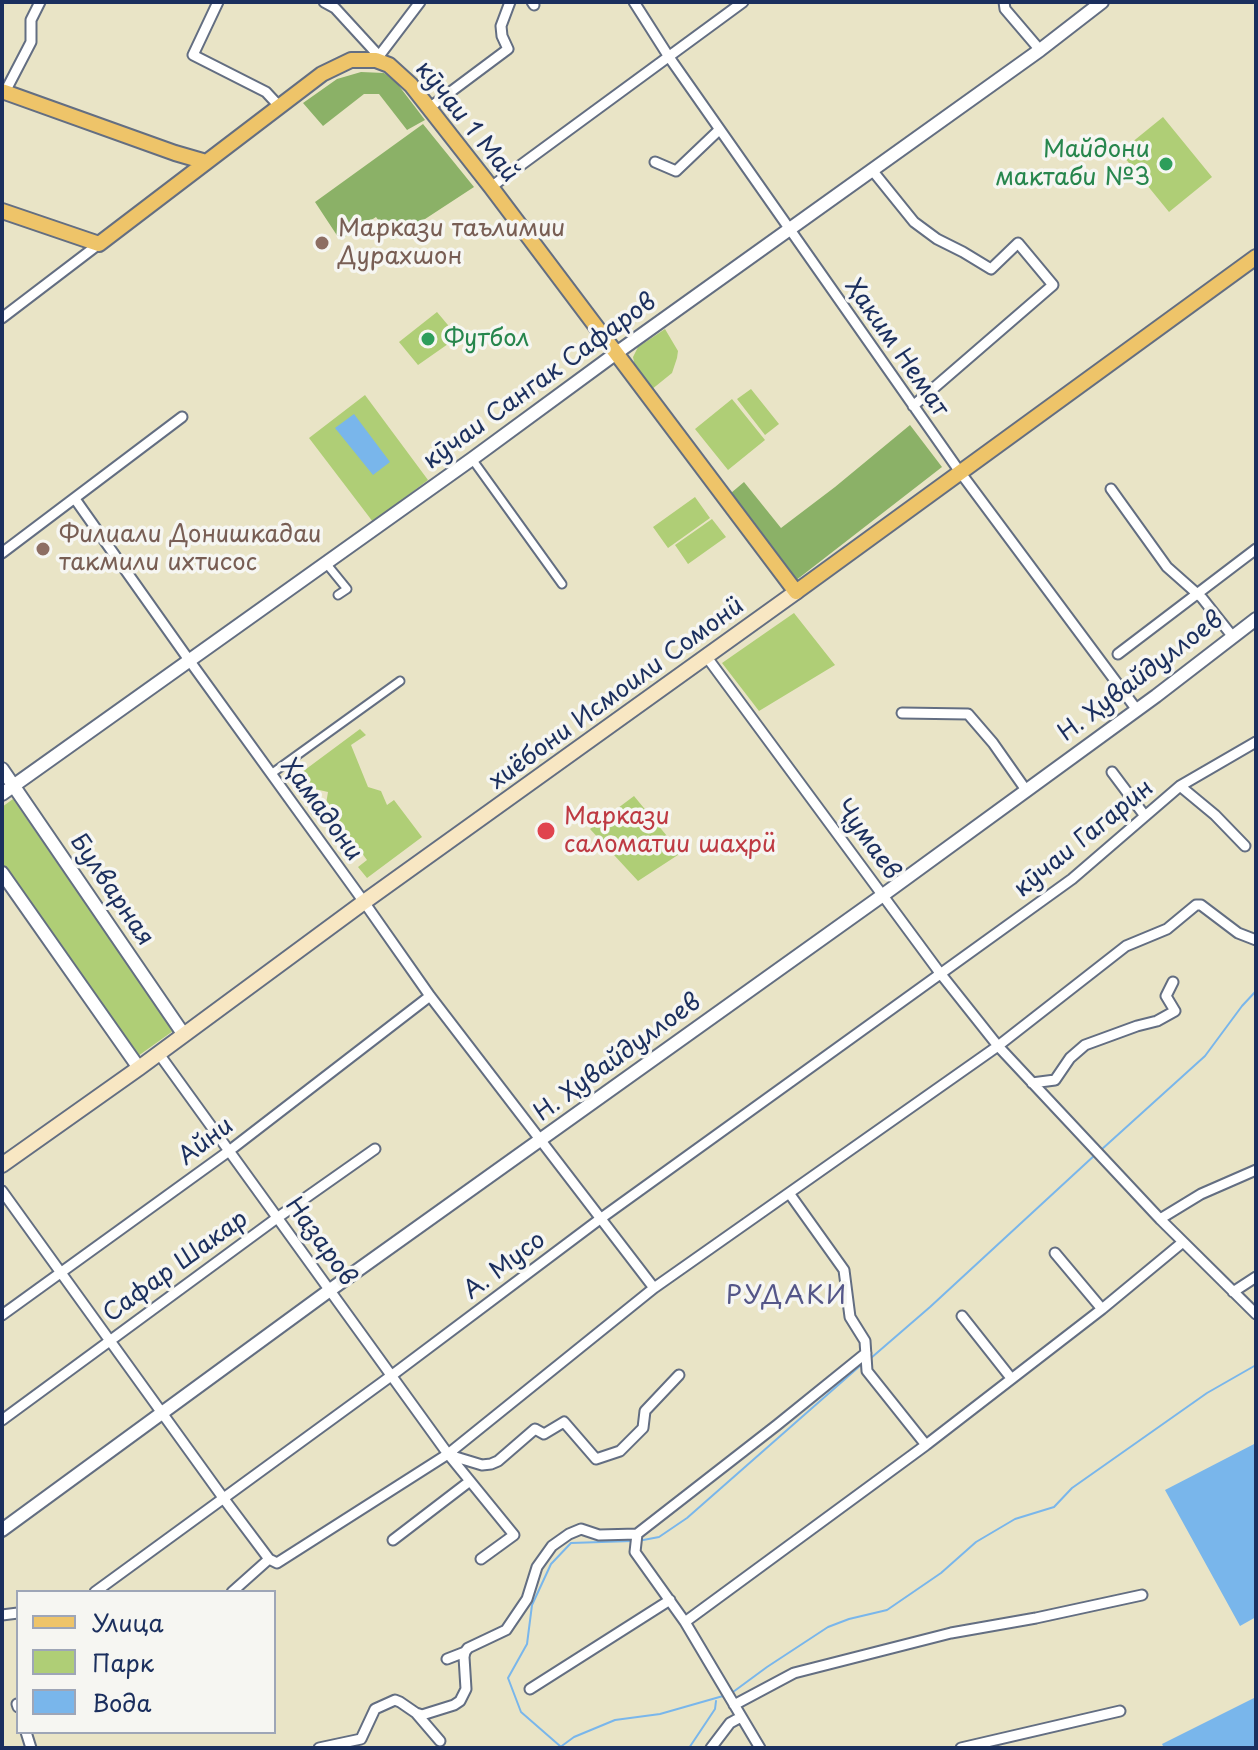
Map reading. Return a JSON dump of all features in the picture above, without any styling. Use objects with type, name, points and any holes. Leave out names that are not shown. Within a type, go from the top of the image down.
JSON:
[{"type":"main road","name":"кӯчаи 1 Май","points":[[99,244],[322,74],[351,60],[378,58],[401,74],[491,187],[796,592]]},
{"type":"main road","points":[[4,92],[206,162]]},
{"type":"main road","points":[[2,211],[99,244]]},
{"type":"main road","name":"хиёбони Исмоили Сомонӣ","points":[[2,1165],[1256,257]]},
{"type":"street","points":[[4,92],[31,42],[31,20],[40,2]]},
{"type":"street","points":[[218,2],[193,55],[266,92],[279,106]]},
{"type":"street","points":[[324,2],[335,8],[378,58],[420,2]]},
{"type":"street","points":[[429,108],[508,49],[501,26],[510,2]]},
{"type":"street","name":"Ҳаким Немат","points":[[634,2],[719,130],[913,406],[1137,710]]},
{"type":"street","points":[[491,187],[743,2]]},
{"type":"street","points":[[1004,2],[1005,9],[1040,50]]},
{"type":"street","name":"кӯчаи Сангак Сафаров","points":[[2,794],[472,459],[1040,50],[1102,2]]},
{"type":"street","points":[[655,162],[676,171],[719,130]]},
{"type":"street","points":[[872,170],[914,222],[937,239],[991,269],[1018,243],[1053,285],[913,406]]},
{"type":"street","points":[[2,318],[99,244]]},
{"type":"street","points":[[2,553],[182,417]]},
{"type":"street","points":[[472,459],[562,584]]},
{"type":"street","points":[[1111,489],[1167,567],[1197,593],[1233,637]]},
{"type":"street","name":"Ҳамадони","points":[[75,499],[430,996],[654,1288]]},
{"type":"street","points":[[1118,654],[1256,549]]},
{"type":"street","points":[[325,562],[347,589],[338,595]]},
{"type":"street","name":"Н. Ҳувайдуллоев","points":[[2,1530],[330,1290],[883,895],[1256,619]]},
{"type":"street","name":"Ҷумаев","points":[[706,656],[940,973],[998,1046],[1160,1219],[1256,1314]]},
{"type":"street","points":[[271,774],[400,681]]},
{"type":"street","points":[[902,713],[968,714],[1026,790]]},
{"type":"street","name":"кӯчаи Гагарин","points":[[940,973],[1072,879],[1180,786],[1256,742]]},
{"type":"street","name":"Булварная","points":[[2,769],[184,1035]]},
{"type":"street","points":[[1112,772],[1145,816]]},
{"type":"street","points":[[1180,786],[1215,815],[1245,846]]},
{"type":"street","points":[[2,873],[139,1068]]},
{"type":"street","points":[[2,1191],[224,1499],[269,1559],[277,1563],[449,1454],[654,1288],[998,1046],[1126,946],[1167,929],[1196,905],[1201,905],[1238,933],[1256,940]]},
{"type":"street","name":"А. Мусо","points":[[98,1590],[600,1219],[940,973]]},
{"type":"street","points":[[1032,1083],[1055,1080],[1070,1058],[1085,1045],[1157,1021],[1175,1011],[1166,996],[1173,982]]},
{"type":"street","name":"Айни","points":[[2,1315],[229,1151],[430,996]]},
{"type":"street","name":"Назаров","points":[[159,1054],[391,1376],[514,1535],[481,1559]]},
{"type":"street","name":"Сафар Шакар","points":[[2,1420],[375,1149]]},
{"type":"street","points":[[1160,1219],[1201,1194],[1256,1170]]},
{"type":"street","points":[[789,1193],[844,1270],[850,1317],[865,1341],[867,1371],[926,1445]]},
{"type":"street","points":[[685,1622],[926,1445],[1183,1242]]},
{"type":"street","points":[[1055,1253],[1102,1309]]},
{"type":"street","points":[[1233,1292],[1256,1277]]},
{"type":"street","points":[[962,1316],[1011,1378]]},
{"type":"street","points":[[447,1659],[506,1630],[527,1599],[537,1567],[552,1546],[581,1529],[599,1535],[637,1534],[866,1353]]},
{"type":"street","points":[[449,1454],[482,1465],[491,1464],[535,1429],[544,1434],[564,1422],[596,1459],[620,1451],[643,1428],[645,1411],[679,1375]]},
{"type":"street","points":[[393,1540],[470,1481]]},
{"type":"street","points":[[637,1534],[635,1552],[685,1622],[760,1748]]},
{"type":"street","points":[[234,1590],[269,1559]]},
{"type":"street","points":[[732,1701],[794,1673],[951,1633],[1142,1595]]},
{"type":"street","points":[[530,1689],[670,1600]]},
{"type":"street","points":[[416,1713],[422,1715],[460,1701],[466,1689],[465,1652]]},
{"type":"street","points":[[319,1748],[361,1739],[375,1709],[395,1700],[416,1713],[440,1741]]},
{"type":"street","points":[[961,1748],[1120,1711]]},
{"type":"street","points":[[711,1748],[730,1723],[741,1717]]},
{"type":"green space","points":[[361,72],[384,73],[396,82],[425,120],[407,130],[379,94],[364,94],[323,126],[303,103],[337,79]]},
{"type":"green space","name":"Майдони мактаби №3","points":[[1163,117],[1212,177],[1169,212],[1120,152]]},
{"type":"green space","points":[[423,124],[474,187],[393,240],[376,217],[340,240],[315,202]]},
{"type":"green space","name":"Футбол","points":[[437,312],[458,337],[418,365],[399,342]]},
{"type":"green space","points":[[665,329],[678,351],[677,358],[672,373],[651,390],[635,367],[633,357],[638,347]]},
{"type":"green space","points":[[751,389],[779,424],[765,435],[737,399]]},
{"type":"green space","points":[[365,395],[428,480],[373,522],[309,438]]},
{"type":"green space","points":[[732,399],[765,440],[728,470],[695,429]]},
{"type":"green space","points":[[910,425],[942,467],[795,581],[731,493],[744,482],[781,528]]},
{"type":"green space","points":[[695,497],[710,518],[668,548],[653,527]]},
{"type":"green space","points":[[712,519],[726,537],[688,564],[675,545]]},
{"type":"green space","points":[[794,613],[835,665],[759,711],[722,663]]},
{"type":"green space","points":[[360,729],[366,735],[351,745],[368,787],[381,791],[387,805],[394,800],[422,837],[367,878],[358,867],[367,860],[326,804],[328,792],[302,786],[294,778]]},
{"type":"green space","points":[[634,796],[681,853],[638,881],[590,829]]},
{"type":"green space","points":[[13,799],[173,1031],[138,1056],[2,865],[2,807]]},
{"type":"water","points":[[354,414],[390,462],[373,475],[335,428]]},
{"type":"water","points":[[1256,1443],[1256,1617],[1240,1626],[1165,1490]]},
{"type":"water","points":[[1256,1697],[1256,1748],[1164,1748],[1162,1744]]},
{"type":"waterway","points":[[1101,1150],[1205,1056],[1256,991]]},
{"type":"waterway","points":[[871,1358],[1096,1154]]},
{"type":"waterway","points":[[638,1541],[659,1537],[687,1518],[861,1365]]},
{"type":"waterway","points":[[733,1692],[828,1627],[887,1610],[941,1573],[976,1542],[1015,1519],[1054,1507],[1072,1488],[1207,1393],[1256,1365]]},
{"type":"waterway","points":[[560,1746],[521,1712],[508,1678],[527,1644],[532,1605],[551,1564],[571,1543],[632,1541]]},
{"type":"waterway","points":[[559,1748],[574,1737],[615,1720],[660,1714],[723,1696]]},
{"type":"waterway","points":[[689,1748],[715,1709],[716,1701]]},
{"type":"place","name":"Майдони мактаби №3","points":[[1166,164]]},
{"type":"place","name":"Маркази таълимии Дурахшон","points":[[322,243]]},
{"type":"place","name":"Футбол","points":[[428,339]]},
{"type":"place","name":"Филиали Донишкадаи такмили ихтисос","points":[[43,549]]},
{"type":"place","name":"Маркази саломатии шаҳрӣ","points":[[546,831]]},
{"type":"district","name":"РУДАКИ","points":[[787,1297]]}]
